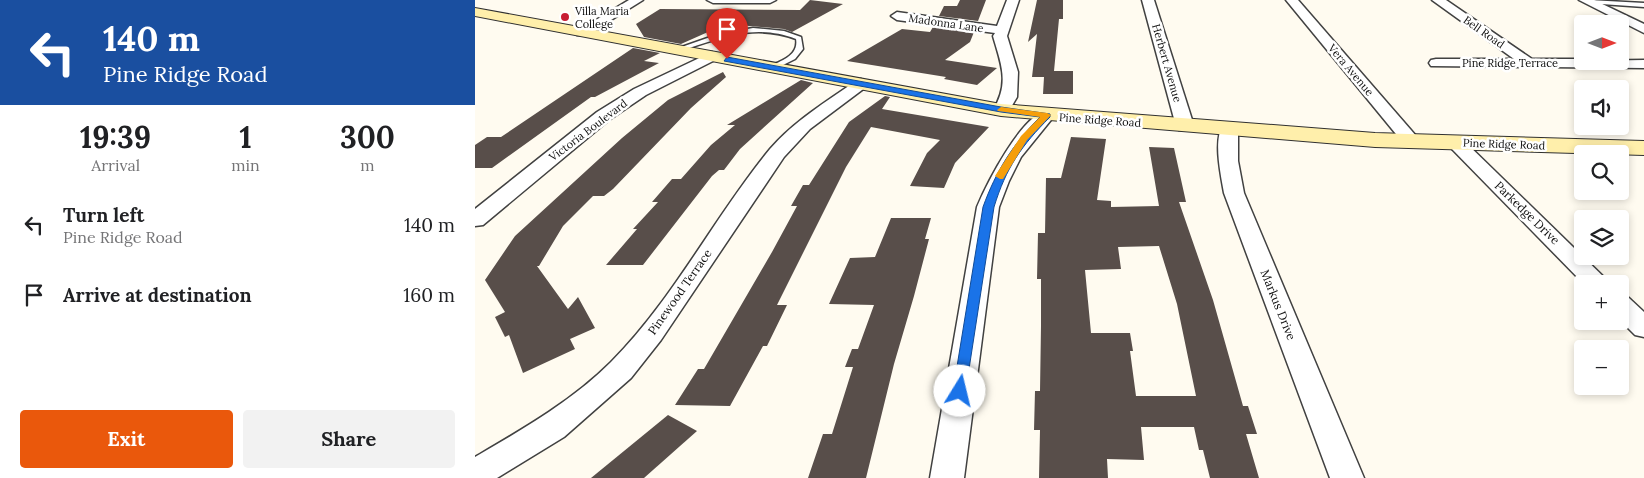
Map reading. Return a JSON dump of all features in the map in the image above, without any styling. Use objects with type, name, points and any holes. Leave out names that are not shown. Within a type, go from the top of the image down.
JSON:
[{"type":"street","points":[[582,32],[637,0]]},
{"type":"street","points":[[713,0],[770,0]]},
{"type":"street","points":[[1001,110],[1009,96],[1011,72],[1001,45],[1001,30],[1013,0]]},
{"type":"street","name":"Herbert Avenue","points":[[1148,0],[1185,126]]},
{"type":"street","name":"Vera Avenue","points":[[1292,0],[1411,141]]},
{"type":"street","name":"Bell Road","points":[[1438,0],[1530,64]]},
{"type":"street","points":[[1587,1],[1644,29]]},
{"type":"street","name":"Pine Ridge Road","points":[[475,12],[1001,110],[1185,126],[1411,141],[1644,148]]},
{"type":"street","name":"Madonna Lane","points":[[903,12],[897,16],[1001,30]]},
{"type":"street","name":"Victoria Boulevard","points":[[475,220],[603,116],[640,92],[712,56]]},
{"type":"street","name":"Pine Ridge Terrace","points":[[1435,63],[1644,64]]},
{"type":"street","name":"Pinewood Terrace","points":[[475,474],[553,428],[621,370],[652,333],[777,153],[804,125],[861,84]]},
{"type":"street","points":[[947,478],[989,207],[997,181],[1009,158],[1024,138],[1047,115]]},
{"type":"street","name":"Markus Drive","points":[[1229,129],[1227,145],[1229,172],[1234,193],[1347,478]]},
{"type":"street","name":"Parkedge Drive","points":[[1455,142],[1590,275]]},
{"type":"street","points":[[1629,313],[1644,328]]},
{"type":"lane","points":[[1587,1],[1644,5]]},
{"type":"lane","points":[[676,50],[698,42],[751,30],[783,33],[799,38],[800,45],[797,54],[773,68]]},
{"type":"building","points":[[810,0],[843,4],[792,32],[784,29],[726,24],[681,44],[644,37],[636,24],[660,9],[800,10]]},
{"type":"building","points":[[960,0],[986,0],[978,21],[939,16],[944,6],[957,6]]},
{"type":"building","points":[[1037,0],[1063,0],[1063,19],[1059,19],[1054,71],[1073,71],[1073,94],[1043,94],[1044,77],[1032,77],[1037,34],[1028,42]]},
{"type":"building","points":[[933,27],[974,32],[970,42],[945,60],[997,68],[977,85],[944,79],[946,77],[847,61],[902,29],[930,32]]},
{"type":"building","points":[[633,48],[660,53],[644,61],[659,63],[595,97],[591,97],[492,168],[475,168],[475,145],[487,137],[501,137]]},
{"type":"building","points":[[723,72],[726,77],[691,108],[613,189],[604,196],[593,196],[563,226],[539,266],[537,266],[568,309],[578,297],[595,328],[570,339],[575,349],[523,373],[509,335],[505,337],[495,317],[505,312],[485,280],[515,236],[622,138],[668,100]]},
{"type":"building","points":[[801,80],[813,83],[740,149],[724,170],[719,170],[712,176],[643,265],[606,265],[637,229],[633,229],[658,202],[652,202],[672,179],[681,179],[711,145],[735,125],[727,125]]},
{"type":"building","points":[[885,96],[890,97],[882,109],[989,127],[955,163],[944,188],[910,186],[927,153],[940,140],[871,127],[846,167],[777,305],[787,305],[767,346],[763,346],[730,406],[675,405],[698,369],[704,369],[797,206],[791,206],[803,185],[809,185],[849,122]]},
{"type":"building","points":[[1071,137],[1106,139],[1097,200],[1111,201],[1111,207],[1159,206],[1149,147],[1174,148],[1186,202],[1179,202],[1213,300],[1243,406],[1248,406],[1257,434],[1246,434],[1259,478],[1210,478],[1203,450],[1199,450],[1194,427],[1141,427],[1144,460],[1107,459],[1108,478],[1039,478],[1040,430],[1034,430],[1035,391],[1040,391],[1041,279],[1037,279],[1038,233],[1045,233],[1046,178],[1061,178]],"holes":[[[1159,246],[1177,304],[1196,396],[1136,396],[1130,351],[1133,351],[1130,333],[1091,333],[1085,270],[1121,269],[1118,247]]]},
{"type":"building","points":[[891,218],[931,218],[925,239],[929,239],[894,364],[866,478],[808,478],[823,434],[832,434],[853,367],[845,367],[852,349],[858,349],[874,305],[829,304],[850,258],[875,257]]},
{"type":"building","points":[[668,415],[697,431],[644,478],[591,478]]},
{"type":"slow traffic","points":[[1000,176],[1009,158],[1024,138],[1047,115],[1001,110]]},
{"type":"place","name":"Villa Maria College","points":[[565,17]]},
{"type":"route","points":[[727,59],[1001,110],[1047,115],[1024,138],[1009,158],[997,181],[989,207],[960,391]]}]
